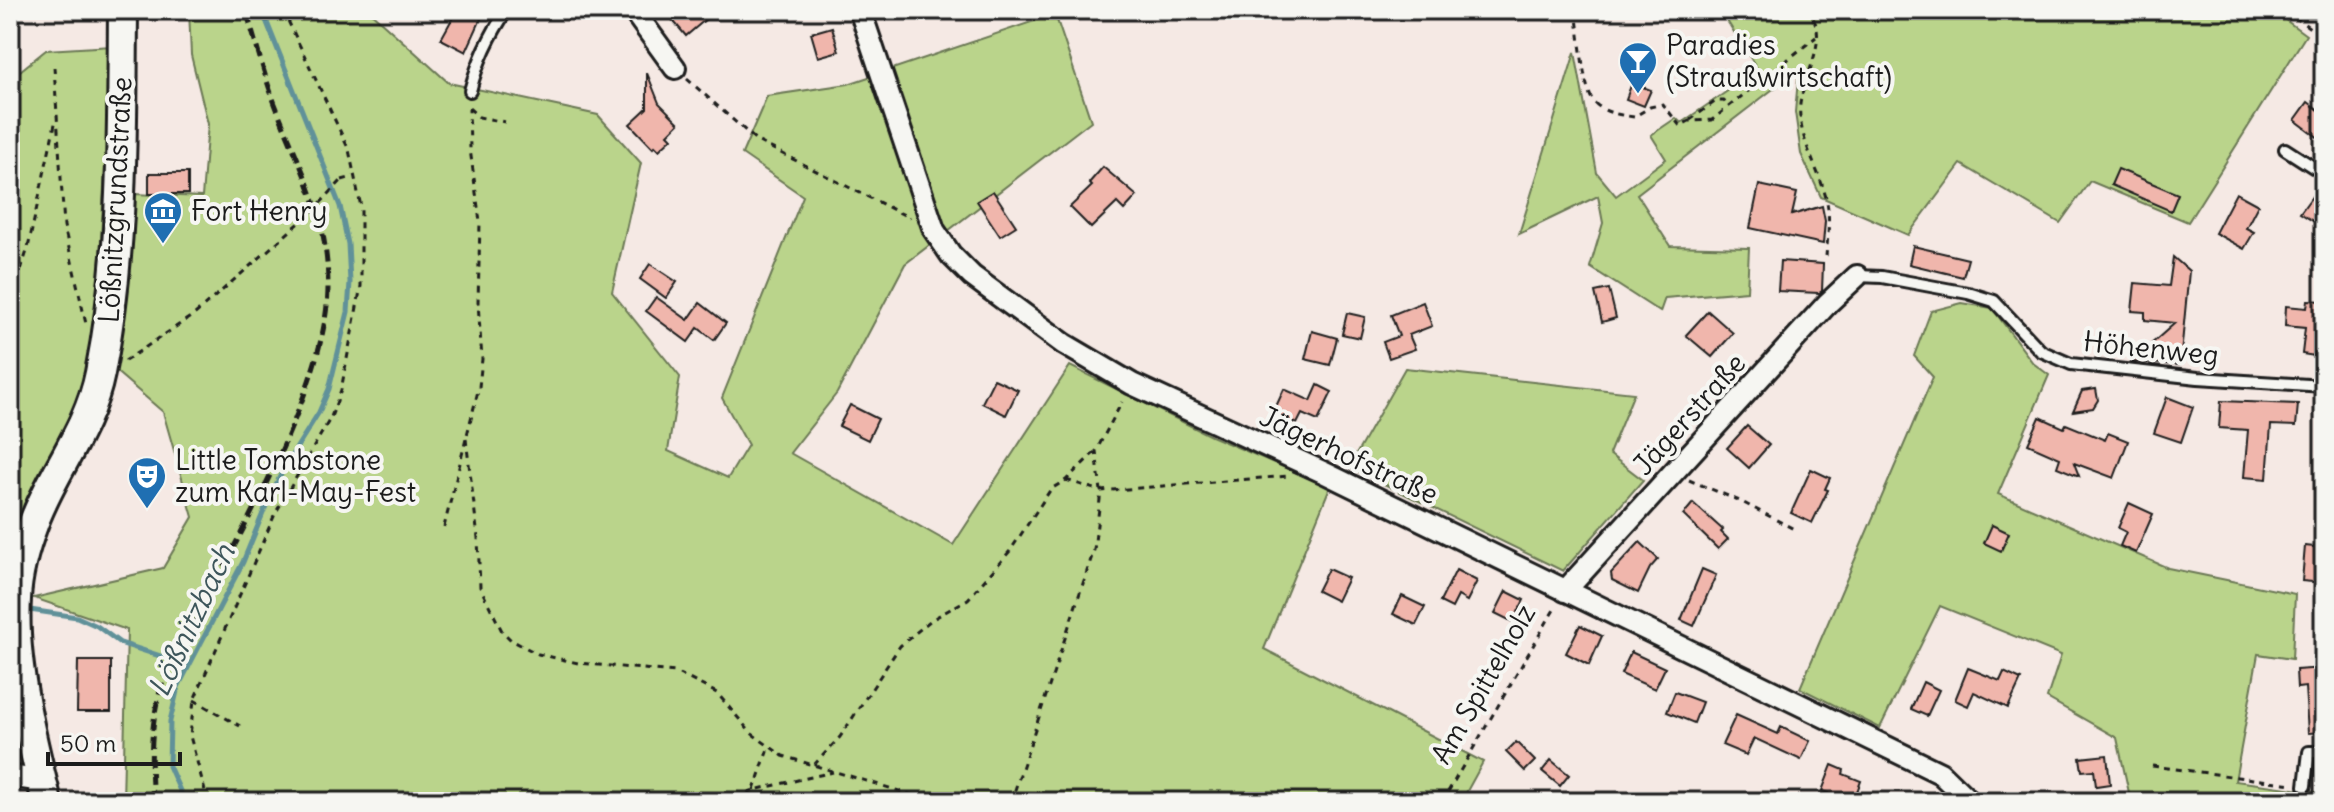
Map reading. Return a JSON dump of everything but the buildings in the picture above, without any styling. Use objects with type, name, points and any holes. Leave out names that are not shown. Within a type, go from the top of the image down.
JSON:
[{"type":"street","name":"Lößnitzgrundstraße","points":[[44,791],[20,666],[16,610],[20,568],[35,519],[80,434],[99,378],[111,317],[121,199],[123,10]]},
{"type":"street","points":[[633,10],[675,68]]},
{"type":"street","name":"Jägerhofstraße","points":[[860,10],[890,107],[934,230],[951,255],[972,276],[1064,344],[1132,384],[1325,473],[1940,773],[1970,802]]},
{"type":"street","name":"Jägerstraße","points":[[1565,591],[1828,303],[1857,276]]},
{"type":"street","points":[[10,776],[44,791]]},
{"type":"lane","points":[[470,91],[478,61],[492,31],[507,10]]},
{"type":"lane","points":[[2285,149],[2324,174]]},
{"type":"lane","name":"Höhenweg","points":[[1857,276],[1882,277],[1994,301],[2041,351],[2071,364],[2198,378],[2324,386]]},
{"type":"lane","points":[[2305,786],[2309,752],[2324,752]]},
{"type":"path","points":[[208,802],[190,736],[194,700],[275,514],[331,417],[341,390],[361,286],[361,207],[349,150],[283,10]]},
{"type":"path","points":[[1576,10],[1586,79],[1593,102],[1608,112],[1634,117],[1650,107],[1663,104],[1680,126],[1716,101],[1724,101],[1728,107]]},
{"type":"path","points":[[1805,10],[1816,25],[1816,51],[1807,71],[1800,103],[1805,134],[1826,196],[1829,222],[1826,256]]},
{"type":"path","points":[[2285,10],[2324,38]]},
{"type":"path","points":[[1689,121],[1712,120],[1816,37]]},
{"type":"path","points":[[54,67],[64,226],[82,316],[88,329]]},
{"type":"path","points":[[675,68],[757,141],[934,230]]},
{"type":"path","points":[[444,527],[479,387],[482,359],[478,303],[480,222],[470,149],[470,91]]},
{"type":"path","points":[[469,108],[479,117],[505,122]]},
{"type":"path","points":[[10,304],[28,248],[57,111]]},
{"type":"path","points":[[99,378],[195,314],[312,212],[342,180],[353,177]]},
{"type":"path","points":[[814,765],[840,737],[900,646],[931,620],[968,599],[1010,551],[1051,489],[1066,480],[1096,451],[1132,384]]},
{"type":"path","points":[[466,439],[478,538],[480,587],[502,631],[511,640],[538,654],[607,667],[675,672],[717,693],[751,733],[783,756],[936,802]]},
{"type":"path","points":[[1011,802],[1094,550],[1101,491],[1096,451]]},
{"type":"path","points":[[1066,480],[1101,491],[1325,473]]},
{"type":"path","points":[[1672,473],[1740,501],[1794,529]]},
{"type":"path","name":"Am Spittelholz","points":[[1442,802],[1565,591]]},
{"type":"path","points":[[194,700],[240,726]]},
{"type":"path","points":[[755,802],[754,790],[769,746]]},
{"type":"path","points":[[2152,766],[2305,786]]},
{"type":"path","points":[[713,802],[837,771]]},
{"type":"path","points":[[591,802],[633,797],[684,802]]},
{"type":"green space","points":[[189,10],[368,10],[449,83],[598,115],[641,163],[612,292],[680,377],[668,451],[728,478],[748,445],[722,398],[803,196],[742,154],[767,96],[848,84],[1055,14],[1091,121],[905,264],[837,393],[790,453],[953,545],[1070,366],[1211,436],[1330,487],[1264,649],[1483,762],[1461,802],[123,802],[127,630],[34,598],[163,568],[193,517],[163,412],[112,368],[134,194],[202,197],[208,124],[191,55]]},
{"type":"green space","points":[[1708,10],[2272,10],[2306,35],[2188,222],[2090,181],[2060,223],[1961,164],[1908,235],[1821,197],[1801,154],[1795,112],[1799,69],[1637,194],[1670,246],[1749,248],[1747,291],[1665,298],[1660,312],[1590,267],[1603,223],[1598,196],[1519,234],[1575,52],[1597,173],[1616,196],[1666,159],[1651,135],[1676,118],[1681,123],[1758,70],[1722,13]]},
{"type":"green space","points":[[112,46],[98,292],[82,394],[10,547],[10,79],[46,50]]},
{"type":"green space","points":[[1962,303],[1992,308],[2033,363],[2049,375],[1998,494],[2168,568],[2295,594],[2292,659],[2258,654],[2235,781],[2324,793],[2324,802],[2131,802],[2117,738],[2047,698],[2061,655],[1940,606],[1880,728],[1800,688],[1933,377],[1914,356],[1931,311]]},
{"type":"green space","points":[[1405,368],[1634,393],[1609,454],[1643,480],[1563,571],[1349,467]]},
{"type":"waterway","name":"Lößnitzbach","points":[[185,802],[169,766],[170,721],[178,687],[243,562],[285,466],[319,412],[329,389],[348,312],[348,244],[340,206],[262,10]]},
{"type":"waterway","points":[[23,609],[77,617],[97,626],[120,643],[188,665]]},
{"type":"railway","points":[[153,802],[153,730],[166,673],[251,514],[287,437],[316,358],[325,321],[328,287],[324,238],[312,195],[272,97],[246,10]]},
{"type":"place","name":"Paradies (Straußwirtschaft)","points":[[1638,95]]},
{"type":"place","name":"Fort Henry","points":[[163,245]]},
{"type":"place","name":"Little Tombstone zum Karl-May-Fest","points":[[147,510]]}]
